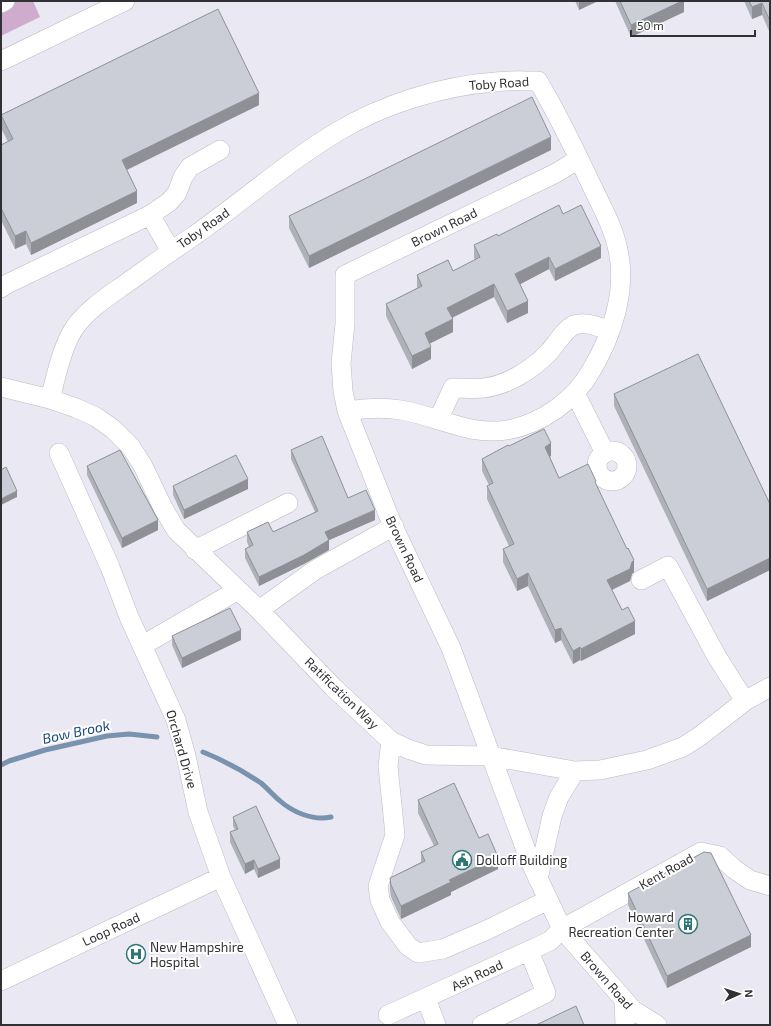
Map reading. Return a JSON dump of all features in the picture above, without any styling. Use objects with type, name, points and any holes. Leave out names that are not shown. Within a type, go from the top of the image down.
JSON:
[{"type":"street","points":[[1,3],[5,1]]},
{"type":"street","points":[[1,61],[125,1]]},
{"type":"street","name":"Toby Road","points":[[50,399],[65,348],[75,327],[91,310],[171,251],[224,215],[302,155],[338,131],[398,103],[463,86],[495,81],[538,81],[579,159],[613,231],[618,249],[621,268],[621,288],[612,325],[597,361],[575,393],[560,406],[544,416],[508,430],[488,432],[463,428],[402,410],[372,407],[347,411]]},
{"type":"street","points":[[1,288],[150,215],[170,202],[177,193],[183,177],[190,167],[220,150]]},
{"type":"street","name":"Brown Road","points":[[579,159],[556,173],[345,274],[346,317],[341,363],[343,391],[347,411],[394,526],[451,648],[530,861],[548,900],[562,928],[624,1000],[633,1010],[657,1025]]},
{"type":"street","points":[[150,215],[171,251]]},
{"type":"street","points":[[438,420],[453,388],[484,388],[506,382],[529,370],[549,352],[563,334],[574,325],[591,324],[610,331]]},
{"type":"street","name":"Ratification Way","points":[[1,387],[50,399],[76,408],[96,417],[113,429],[131,447],[143,466],[163,508],[176,530],[195,550],[259,610],[334,688],[391,741],[408,749],[426,755],[490,756],[575,771],[600,770],[647,760],[683,747],[700,736],[745,701],[770,687]]},
{"type":"street","points":[[575,393],[605,453]]},
{"type":"street","name":"Orchard Drive","points":[[59,453],[110,567],[129,617],[176,720],[186,756],[198,812],[221,877],[288,1025]]},
{"type":"street","points":[[195,550],[288,503]]},
{"type":"street","points":[[259,610],[314,570],[394,526]]},
{"type":"street","points":[[641,580],[668,566],[717,657],[745,701]]},
{"type":"street","points":[[143,645],[238,590]]},
{"type":"street","points":[[391,741],[388,766],[395,835],[378,886],[380,900],[390,922],[408,946],[418,953],[443,949],[489,929],[548,900]]},
{"type":"street","points":[[538,879],[549,826],[554,811],[575,771]]},
{"type":"street","name":"Kent Road","points":[[562,928],[701,852],[720,856],[734,869],[750,880],[770,886]]},
{"type":"street","name":"Loop Road","points":[[1,981],[221,877]]},
{"type":"street","name":"Ash Road","points":[[388,1015],[550,941],[562,928]]},
{"type":"street","points":[[482,1025],[546,993],[529,951]]},
{"type":"street","points":[[426,998],[436,1025]]},
{"type":"street","points":[[624,1000],[625,1025]]},
{"type":"shaded area","points":[[1,1],[33,1],[40,17],[1,36]]},
{"type":"building","points":[[620,1],[682,1],[631,25]]},
{"type":"building","points":[[749,1],[770,1],[770,21],[762,3],[752,7]]},
{"type":"building","points":[[218,9],[259,93],[122,160],[137,191],[31,243],[26,231],[15,236],[1,208],[1,145],[13,139],[1,115]]},
{"type":"building","points":[[532,97],[551,137],[309,256],[289,216]]},
{"type":"building","points":[[559,205],[563,214],[581,205],[601,246],[555,269],[549,257],[515,274],[528,301],[507,311],[494,284],[447,308],[453,319],[425,333],[431,347],[412,356],[386,304],[422,286],[417,275],[448,260],[453,271],[480,257],[474,245],[497,234],[498,236]]},
{"type":"building","points":[[698,354],[770,504],[770,558],[707,589],[614,394]]},
{"type":"building","points":[[544,429],[551,443],[545,447],[559,478],[588,464],[627,549],[628,548],[634,560],[630,569],[607,580],[622,610],[628,607],[635,621],[581,649],[580,647],[573,651],[561,628],[555,630],[528,573],[517,579],[503,549],[514,544],[487,486],[493,483],[482,459],[508,445],[509,446]]},
{"type":"building","points":[[322,436],[348,498],[366,490],[375,510],[325,532],[329,540],[304,555],[259,577],[245,549],[253,545],[247,532],[268,522],[273,532],[318,511],[291,450]]},
{"type":"building","points":[[120,450],[158,520],[122,538],[87,466]]},
{"type":"building","points":[[236,455],[248,479],[184,510],[173,486]]},
{"type":"building","points":[[6,467],[17,491],[1,499],[1,470]]},
{"type":"building","points":[[230,608],[241,630],[182,658],[172,636]]},
{"type":"building","name":"Dolloff Building","points":[[454,783],[479,838],[488,834],[498,857],[449,880],[451,882],[401,906],[391,885],[390,878],[425,861],[421,852],[438,844],[418,800]]},
{"type":"building","points":[[256,806],[280,859],[258,869],[254,860],[245,864],[230,832],[238,829],[233,817]]},
{"type":"building","name":"Howard Recreation Center","points":[[704,852],[711,853],[751,935],[667,976],[628,893]]},
{"type":"building","points":[[576,1006],[584,1025],[536,1025]]},
{"type":"waterway","name":"Bow Brook","points":[[1,765],[9,761],[45,750],[107,736],[129,734],[157,737]]},
{"type":"waterway","name":"Bow Brook","points":[[203,752],[240,770],[261,783],[284,804],[296,812],[310,817],[331,817]]},
{"type":"place","name":"Dolloff Building","points":[[462,860]]},
{"type":"place","name":"Howard Recreation Center","points":[[688,924]]},
{"type":"place","name":"New Hampshire Hospital","points":[[136,954]]}]
